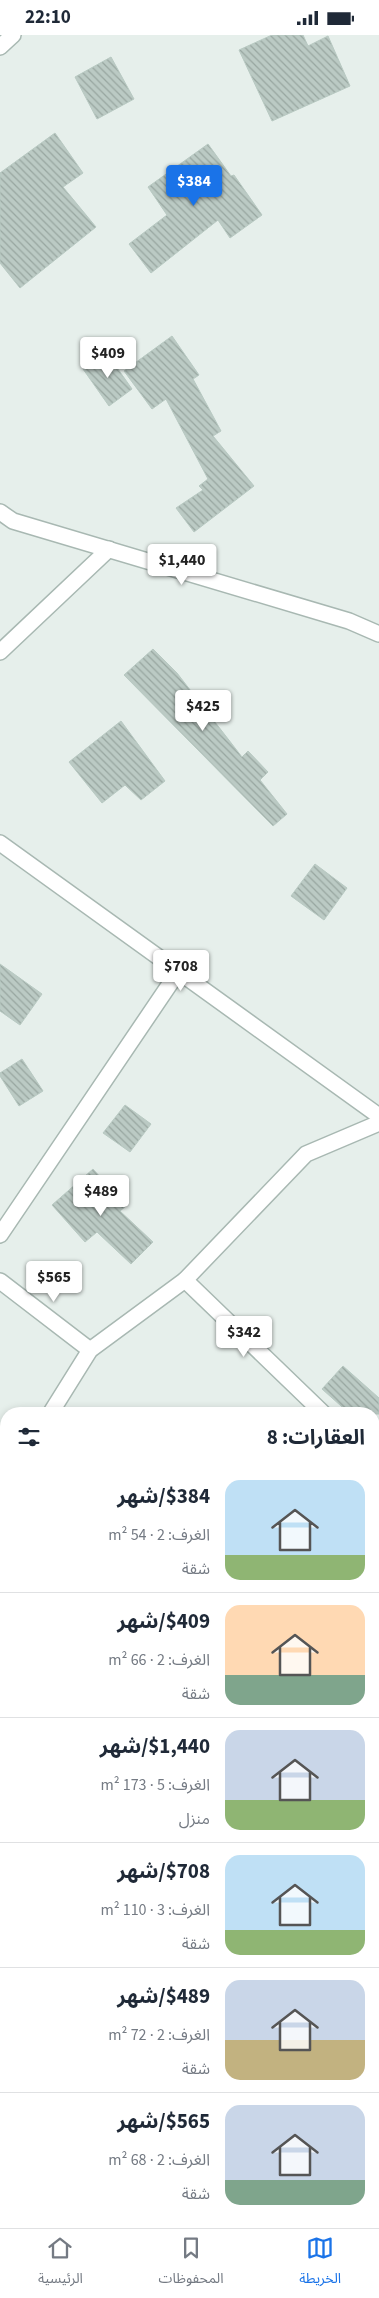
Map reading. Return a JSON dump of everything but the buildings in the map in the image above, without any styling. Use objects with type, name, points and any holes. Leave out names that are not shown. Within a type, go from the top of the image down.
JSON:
[{"type":"street","points":[[0,47],[13,35]]},
{"type":"street","points":[[0,512],[13,521],[349,621],[379,634]]},
{"type":"street","points":[[0,652],[109,549]]},
{"type":"street","points":[[0,843],[379,1116]]},
{"type":"street","points":[[0,1235],[178,972]]},
{"type":"street","points":[[54,1407],[90,1350],[185,1280],[306,1154],[379,1123]]},
{"type":"street","points":[[185,1280],[317,1407]]},
{"type":"street","points":[[0,1281],[90,1350]]}]
